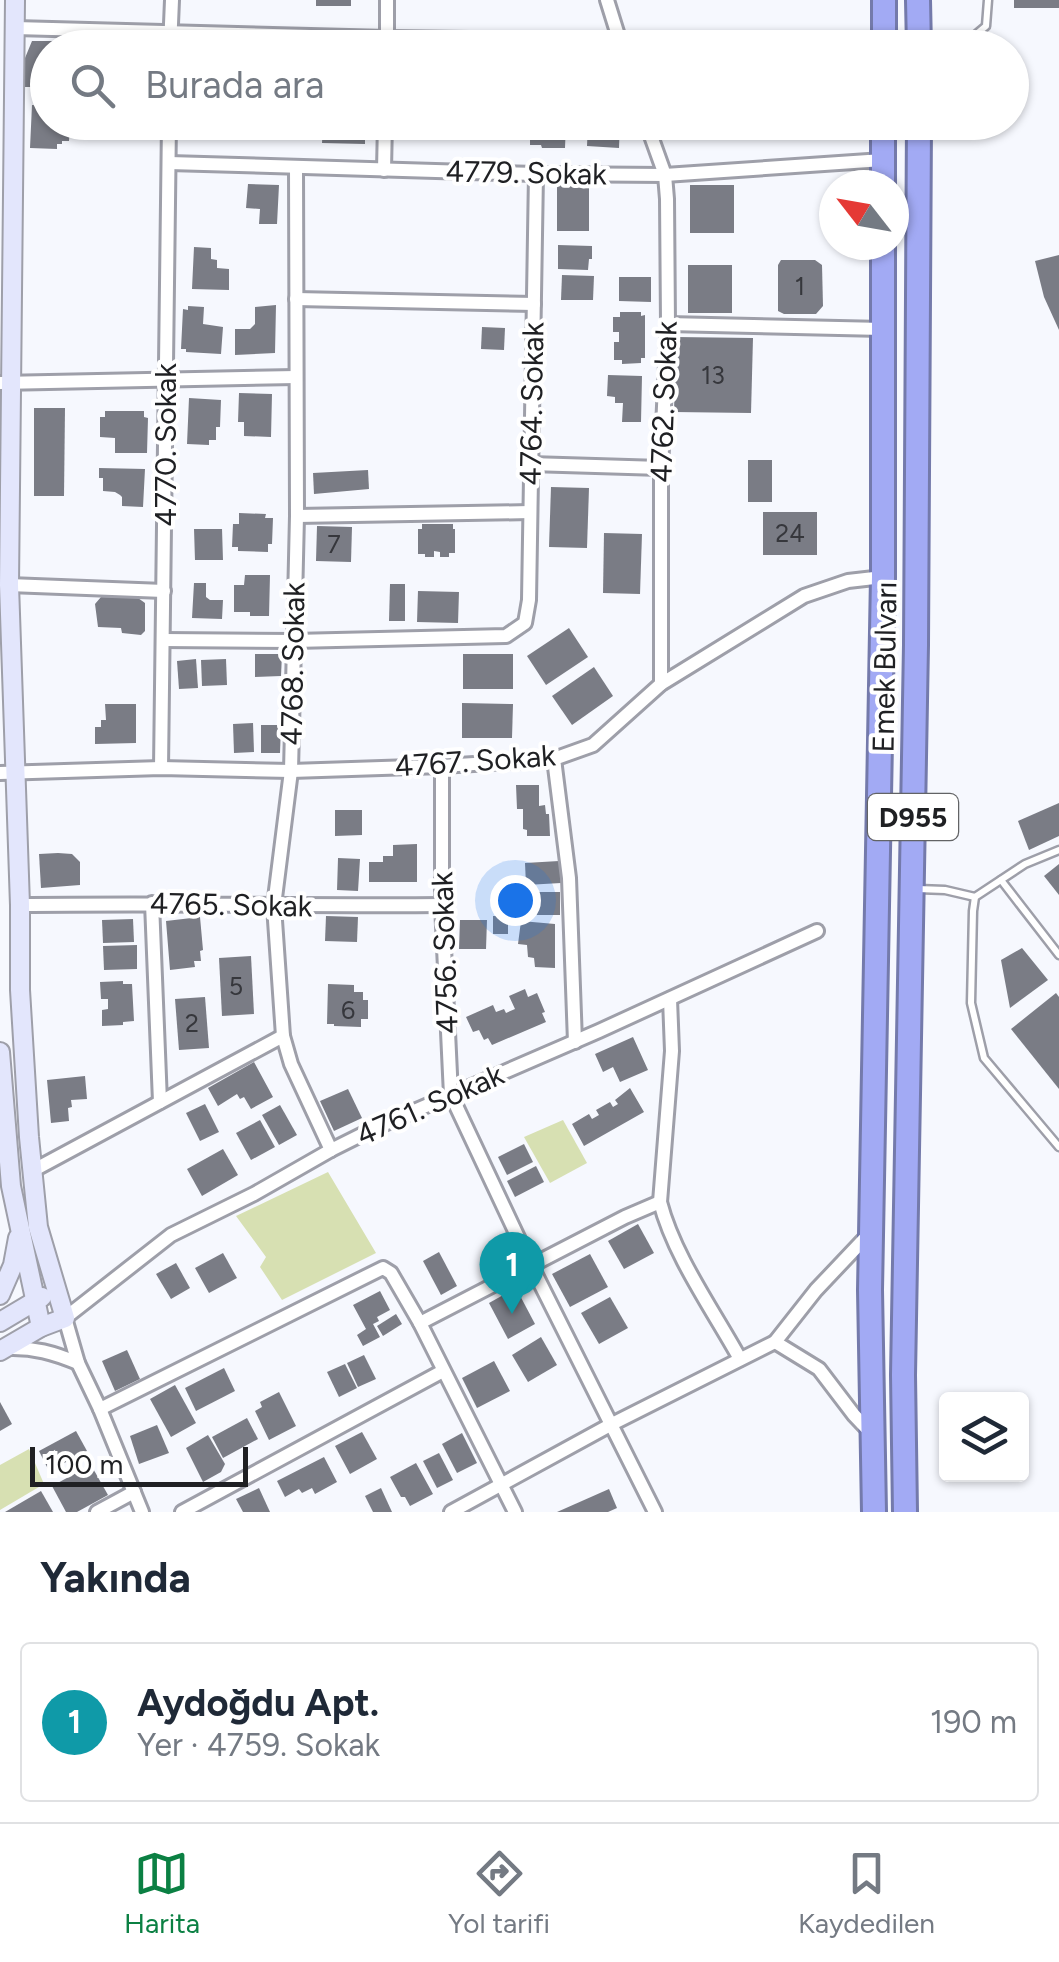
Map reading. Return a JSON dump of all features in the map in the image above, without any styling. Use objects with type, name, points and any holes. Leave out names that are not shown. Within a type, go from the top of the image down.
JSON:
[{"type":"highway","points":[[884,0],[884,30]]},
{"type":"highway","points":[[918,0],[919,30]]},
{"type":"highway","points":[[883,170],[884,140]]},
{"type":"highway","name":"Emek Bulvarı","points":[[905,1512],[903,1375],[916,645],[919,140]]},
{"type":"highway","name":"Emek Bulvarı","points":[[874,1512],[870,1290],[883,576],[883,260]]},
{"type":"main road","points":[[3,1349],[65,1318],[38,1227],[32,1171],[20,990],[20,905],[7,772],[6,382],[15,0]]},
{"type":"main road","points":[[0,1052],[6,1190],[20,1228],[41,1327]]},
{"type":"main road","points":[[0,1295],[13,1265],[20,1228]]},
{"type":"main road","points":[[0,1322],[56,1290]]},
{"type":"street","points":[[170,30],[172,0]]},
{"type":"street","points":[[387,0],[387,30]]},
{"type":"street","points":[[607,0],[617,30]]},
{"type":"street","points":[[15,28],[118,30]]},
{"type":"street","name":"4770. Sokak","points":[[162,768],[169,140]]},
{"type":"street","points":[[384,170],[385,140]]},
{"type":"street","name":"4762. Sokak","points":[[652,140],[664,175],[668,324],[661,468],[661,684]]},
{"type":"street","name":"4779. Sokak","points":[[169,163],[664,175],[883,160]]},
{"type":"street","name":"4768. Sokak","points":[[296,167],[297,516],[291,771],[274,906],[284,1036],[291,1064],[331,1150]]},
{"type":"street","name":"4764. Sokak","points":[[294,641],[506,636],[525,623],[536,174]]},
{"type":"street","points":[[296,299],[534,304]]},
{"type":"street","points":[[668,324],[883,329]]},
{"type":"street","points":[[6,382],[296,376]]},
{"type":"street","points":[[530,464],[661,468]]},
{"type":"street","points":[[297,516],[530,512]]},
{"type":"street","name":"4767. Sokak","points":[[7,772],[162,768],[291,771],[554,759],[593,745],[661,684],[804,596],[848,581],[883,576]]},
{"type":"street","points":[[9,585],[164,591]]},
{"type":"street","points":[[164,640],[294,641]]},
{"type":"street","points":[[554,759],[569,878],[576,1042]]},
{"type":"street","name":"4756. Sokak","points":[[442,766],[442,906],[451,1095],[530,1265],[655,1512]]},
{"type":"street","points":[[152,903],[160,1102]]},
{"type":"street","name":"4765. Sokak","points":[[20,905],[442,906]]},
{"type":"street","name":"4761. Sokak","points":[[65,1318],[171,1235],[331,1150],[817,931]]},
{"type":"street","points":[[670,999],[672,1051],[660,1202],[677,1247],[740,1360]]},
{"type":"street","points":[[32,1171],[284,1036]]},
{"type":"street","points":[[420,1322],[660,1202]]},
{"type":"street","points":[[450,1512],[775,1342],[816,1290],[872,1231]]},
{"type":"street","points":[[100,1408],[383,1268],[391,1274],[420,1322],[515,1512]]},
{"type":"street","points":[[65,1318],[78,1362],[142,1512]]},
{"type":"street","points":[[775,1342],[819,1369],[873,1435]]},
{"type":"street","points":[[3,1349],[40,1350],[78,1362]]},
{"type":"street","points":[[182,1512],[442,1370]]},
{"type":"street","points":[[97,1512],[134,1492]]},
{"type":"lane","points":[[981,30],[986,26],[988,0]]},
{"type":"lane","points":[[1059,850],[1025,864],[975,897],[971,1003],[984,1058],[1059,1147]]},
{"type":"lane","points":[[1001,880],[1059,955]]},
{"type":"lane","points":[[912,889],[944,890],[975,897]]},
{"type":"green space","points":[[563,1120],[587,1163],[550,1183],[524,1137]]},
{"type":"green space","points":[[328,1172],[376,1253],[282,1300],[260,1267],[266,1257],[236,1216]]},
{"type":"green space","points":[[29,1449],[44,1484],[0,1510],[0,1465]]},
{"type":"building","points":[[316,0],[351,0],[351,6],[316,6]]},
{"type":"building","points":[[1014,0],[1059,0],[1059,8],[1014,8]]},
{"type":"building","points":[[30,46],[30,87],[25,87],[25,58]]},
{"type":"building","points":[[30,140],[69,140],[57,144],[57,149],[30,148]]},
{"type":"building","points":[[322,140],[365,140],[365,144],[322,143]]},
{"type":"building","points":[[530,140],[565,140],[565,148],[530,145]]},
{"type":"building","points":[[587,140],[619,140],[619,148],[587,146]]},
{"type":"building","points":[[557,182],[589,182],[589,231],[557,231]]},
{"type":"building","points":[[248,184],[279,185],[277,224],[259,224],[260,209],[246,208]]},
{"type":"building","points":[[690,185],[734,185],[734,233],[690,233]]},
{"type":"building","points":[[558,245],[592,246],[588,270],[558,269]]},
{"type":"building","points":[[194,247],[211,248],[211,259],[217,260],[217,268],[229,269],[229,290],[192,289]]},
{"type":"building","points":[[1059,255],[1059,330],[1044,297],[1035,261]]},
{"type":"building","points":[[781,260],[815,260],[822,265],[823,306],[816,314],[778,311]]},
{"type":"building","points":[[688,265],[732,265],[732,313],[688,313]]},
{"type":"building","points":[[562,275],[594,276],[593,300],[561,300]]},
{"type":"building","points":[[619,277],[651,277],[651,302],[619,301]]},
{"type":"building","points":[[276,305],[275,353],[235,355],[235,329],[250,329],[255,324],[255,307]]},
{"type":"building","points":[[188,306],[204,307],[203,324],[223,327],[221,354],[181,349],[183,309],[188,310]]},
{"type":"building","points":[[620,312],[645,315],[645,358],[641,358],[641,363],[622,364],[622,360],[614,360],[614,342],[619,342],[619,332],[613,332],[613,317],[620,317]]},
{"type":"building","points":[[482,327],[505,328],[504,350],[481,349]]},
{"type":"building","points":[[676,337],[753,338],[751,413],[674,412]]},
{"type":"building","points":[[608,375],[642,376],[641,422],[622,422],[623,403],[615,403],[615,397],[607,396]]},
{"type":"building","points":[[239,393],[272,394],[271,437],[244,436],[244,422],[238,422]]},
{"type":"building","points":[[189,398],[221,400],[220,427],[216,427],[216,440],[209,440],[209,445],[187,444]]},
{"type":"building","points":[[34,408],[65,408],[64,496],[34,496]]},
{"type":"building","points":[[105,411],[144,411],[148,418],[147,453],[115,453],[115,438],[100,437],[100,417],[105,417]]},
{"type":"building","points":[[748,460],[772,460],[772,502],[748,502]]},
{"type":"building","points":[[99,468],[145,469],[143,507],[122,506],[120,495],[103,491]]},
{"type":"building","points":[[368,470],[369,489],[314,494],[313,473]]},
{"type":"building","points":[[551,487],[589,488],[587,548],[549,547]]},
{"type":"building","points":[[763,512],[817,512],[817,555],[763,555]]},
{"type":"building","points":[[239,513],[273,518],[268,552],[238,551],[238,547],[232,547],[233,524],[239,524]]},
{"type":"building","points":[[422,524],[453,524],[455,553],[449,553],[449,557],[440,557],[440,552],[434,551],[434,557],[418,554],[418,529],[422,529]]},
{"type":"building","points":[[317,526],[352,527],[351,562],[316,561]]},
{"type":"building","points":[[194,529],[222,529],[223,560],[195,560]]},
{"type":"building","points":[[604,533],[642,534],[640,594],[603,593]]},
{"type":"building","points":[[245,575],[270,575],[269,616],[234,612],[234,585],[244,585]]},
{"type":"building","points":[[194,583],[206,583],[206,597],[210,600],[223,600],[222,619],[192,618]]},
{"type":"building","points":[[390,584],[405,584],[405,621],[389,621]]},
{"type":"building","points":[[418,591],[459,592],[458,623],[417,622]]},
{"type":"building","points":[[101,597],[138,598],[145,603],[145,631],[141,635],[122,633],[121,628],[98,627],[95,604]]},
{"type":"building","points":[[569,628],[588,657],[546,685],[527,656]]},
{"type":"building","points":[[255,654],[282,654],[281,676],[255,677]]},
{"type":"building","points":[[463,654],[513,654],[513,689],[463,689]]},
{"type":"building","points":[[196,659],[198,688],[179,689],[177,661]]},
{"type":"building","points":[[226,659],[227,685],[202,686],[201,660]]},
{"type":"building","points":[[594,667],[613,696],[572,725],[552,696]]},
{"type":"building","points":[[462,703],[513,704],[512,738],[462,738]]},
{"type":"building","points":[[105,704],[136,704],[136,743],[95,744],[95,727],[101,727],[101,720],[106,720]]},
{"type":"building","points":[[253,723],[254,752],[234,753],[233,724]]},
{"type":"building","points":[[261,725],[281,725],[280,753],[261,753]]},
{"type":"building","points":[[516,785],[539,785],[539,806],[545,805],[549,814],[550,836],[527,836],[523,809],[517,809]]},
{"type":"building","points":[[1059,803],[1059,836],[1029,850],[1018,821]]},
{"type":"building","points":[[335,810],[362,810],[362,835],[335,836]]},
{"type":"building","points":[[417,844],[417,882],[369,882],[369,862],[383,862],[383,856],[393,856],[393,845]]},
{"type":"building","points":[[39,854],[72,854],[80,862],[80,885],[41,888]]},
{"type":"building","points":[[338,858],[360,859],[358,891],[337,890]]},
{"type":"building","points":[[559,861],[561,883],[526,885],[525,863]]},
{"type":"building","points":[[1059,864],[1059,895],[1044,876]]},
{"type":"building","points":[[527,892],[560,892],[560,915],[527,915]]},
{"type":"building","points":[[326,916],[358,917],[357,942],[325,941]]},
{"type":"building","points":[[493,916],[508,916],[508,934],[493,934]]},
{"type":"building","points":[[200,917],[201,961],[194,961],[195,967],[170,970],[166,921]]},
{"type":"building","points":[[133,919],[134,942],[103,943],[102,920]]},
{"type":"building","points":[[460,920],[487,920],[486,949],[459,949]]},
{"type":"building","points":[[521,921],[555,924],[555,968],[535,967],[534,958],[528,957],[527,945],[518,944]]},
{"type":"building","points":[[137,945],[137,969],[104,970],[103,946]]},
{"type":"building","points":[[1022,948],[1048,980],[1010,1008],[1001,960]]},
{"type":"building","points":[[251,956],[254,1014],[222,1016],[219,958]]},
{"type":"building","points":[[100,982],[132,984],[134,1021],[102,1026],[102,1010],[108,1009],[108,999],[101,999]]},
{"type":"building","points":[[328,984],[354,985],[354,992],[363,992],[363,1000],[368,1000],[368,1019],[361,1019],[361,1027],[327,1024]]},
{"type":"building","points":[[525,989],[528,997],[537,993],[546,1022],[492,1045],[479,1030],[473,1032],[466,1017],[493,1005],[496,1012],[515,1009],[509,996]]},
{"type":"building","points":[[1056,993],[1059,997],[1059,1089],[1011,1029]]},
{"type":"building","points":[[205,997],[209,1048],[179,1050],[175,999]]},
{"type":"building","points":[[633,1037],[648,1070],[620,1082],[613,1067],[603,1072],[595,1054]]},
{"type":"building","points":[[254,1062],[273,1097],[251,1109],[244,1097],[240,1099],[237,1094],[218,1106],[208,1088]]},
{"type":"building","points":[[85,1076],[87,1099],[71,1100],[69,1121],[51,1123],[47,1080]]},
{"type":"building","points":[[630,1088],[644,1112],[584,1146],[572,1124],[589,1114],[592,1119],[599,1115],[596,1110],[610,1102],[613,1107],[618,1104],[615,1100]]},
{"type":"building","points":[[348,1089],[362,1118],[334,1131],[320,1101]]},
{"type":"building","points":[[205,1104],[219,1132],[200,1141],[186,1113]]},
{"type":"building","points":[[280,1105],[297,1135],[279,1145],[262,1115]]},
{"type":"building","points":[[260,1120],[275,1147],[251,1160],[236,1133]]},
{"type":"building","points":[[524,1144],[533,1162],[507,1175],[498,1157]]},
{"type":"building","points":[[223,1149],[238,1175],[202,1196],[187,1169]]},
{"type":"building","points":[[536,1166],[544,1182],[515,1197],[507,1181]]},
{"type":"building","points":[[638,1224],[654,1253],[624,1269],[608,1241]]},
{"type":"building","points":[[439,1252],[457,1286],[441,1295],[423,1261]]},
{"type":"building","points":[[223,1253],[237,1278],[209,1293],[195,1268]]},
{"type":"building","points":[[590,1254],[608,1287],[570,1307],[552,1274]]},
{"type":"building","points":[[176,1263],[190,1288],[171,1299],[156,1274]]},
{"type":"building","points":[[516,1288],[535,1324],[508,1339],[489,1303]]},
{"type":"building","points":[[380,1291],[390,1310],[373,1324],[380,1337],[363,1346],[357,1335],[366,1329],[353,1305]]},
{"type":"building","points":[[610,1297],[628,1328],[599,1344],[581,1313]]},
{"type":"building","points":[[396,1314],[402,1324],[383,1336],[377,1326]]},
{"type":"building","points":[[541,1337],[557,1365],[528,1382],[512,1355]]},
{"type":"building","points":[[127,1350],[140,1379],[115,1391],[102,1361]]},
{"type":"building","points":[[364,1355],[376,1379],[358,1387],[347,1363]]},
{"type":"building","points":[[494,1361],[510,1391],[477,1408],[462,1378]]},
{"type":"building","points":[[345,1364],[357,1388],[339,1397],[327,1372]]},
{"type":"building","points":[[224,1368],[235,1391],[196,1411],[185,1388]]},
{"type":"building","points":[[175,1385],[196,1423],[171,1437],[150,1399]]},
{"type":"building","points":[[279,1392],[296,1426],[269,1440],[255,1411],[262,1407],[260,1402]]},
{"type":"building","points":[[0,1402],[12,1424],[0,1431]]},
{"type":"building","points":[[247,1418],[258,1439],[223,1458],[212,1437]]},
{"type":"building","points":[[157,1425],[169,1453],[139,1464],[130,1436]]},
{"type":"building","points":[[76,1431],[87,1451],[49,1471],[39,1451]]},
{"type":"building","points":[[362,1432],[377,1459],[350,1474],[335,1446]]},
{"type":"building","points":[[462,1433],[477,1463],[457,1473],[442,1444]]},
{"type":"building","points":[[208,1435],[225,1464],[221,1472],[203,1482],[186,1448]]},
{"type":"building","points":[[439,1453],[453,1480],[437,1488],[423,1461]]},
{"type":"building","points":[[324,1457],[337,1482],[315,1494],[312,1488],[302,1493],[299,1489],[285,1497],[277,1481]]},
{"type":"building","points":[[416,1463],[433,1494],[410,1506],[390,1477]]},
{"type":"building","points":[[91,1465],[108,1495],[77,1512],[66,1512],[52,1486]]},
{"type":"building","points":[[259,1488],[270,1512],[243,1512],[236,1499]]},
{"type":"building","points":[[381,1488],[392,1512],[373,1512],[365,1496]]},
{"type":"building","points":[[609,1489],[617,1508],[608,1512],[557,1512]]},
{"type":"building","points":[[41,1491],[53,1512],[5,1512]]},
{"type":"place","name":"Aydoğdu Apt.","points":[[512,1314]]}]
